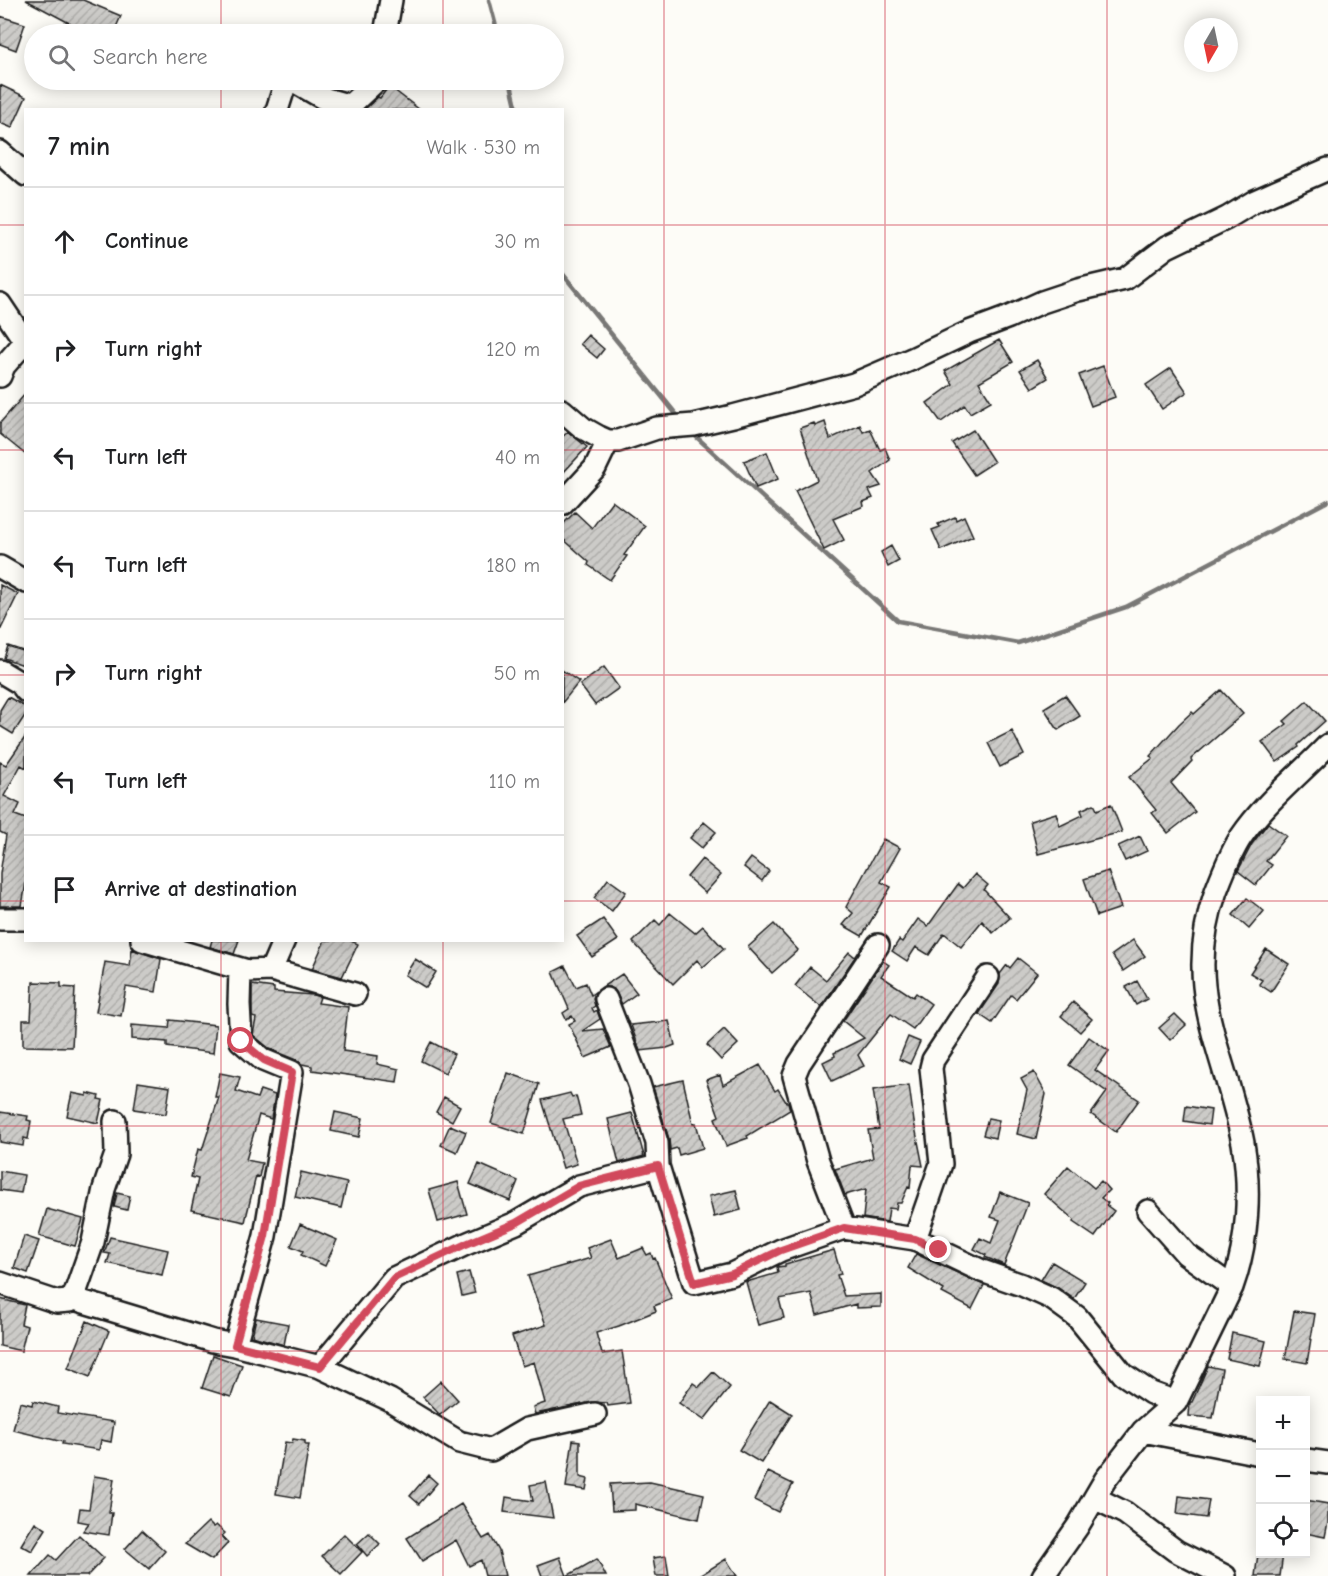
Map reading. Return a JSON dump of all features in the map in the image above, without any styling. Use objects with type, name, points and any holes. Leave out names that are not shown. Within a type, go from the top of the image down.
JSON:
[{"type":"street","points":[[387,24],[391,0]]},
{"type":"street","points":[[278,108],[283,90]]},
{"type":"street","points":[[309,90],[346,107],[366,90]]},
{"type":"street","points":[[0,152],[24,173]]},
{"type":"street","points":[[564,412],[583,428],[608,441],[618,441],[657,428],[694,425],[854,384],[1042,302],[1078,290],[1125,279],[1140,265],[1167,247],[1227,218],[1255,201],[1328,169]]},
{"type":"street","points":[[0,304],[24,341]]},
{"type":"street","points":[[0,376],[4,366],[24,344]]},
{"type":"street","points":[[564,502],[595,468],[608,441]]},
{"type":"street","points":[[0,567],[24,581]]},
{"type":"street","points":[[0,671],[20,683],[24,688]]},
{"type":"street","points":[[1043,1576],[1078,1526],[1105,1480],[1143,1431],[1176,1402],[1238,1272],[1247,1218],[1246,1180],[1243,1144],[1208,1018],[1204,994],[1202,953],[1209,912],[1226,865],[1240,838],[1264,809],[1328,745]]},
{"type":"street","points":[[0,919],[24,919]]},
{"type":"street","points":[[149,942],[240,969],[271,970],[355,994]]},
{"type":"street","points":[[271,970],[283,942]]},
{"type":"street","points":[[844,1228],[818,1161],[794,1076],[799,1064],[878,945]]},
{"type":"street","points":[[235,1345],[265,1236],[292,1072],[264,1060],[241,1041],[240,969]]},
{"type":"street","points":[[915,1239],[941,1164],[931,1068],[933,1060],[988,977]]},
{"type":"street","points":[[606,999],[639,1084],[657,1143],[658,1166],[694,1283],[732,1274],[781,1250],[844,1228],[915,1239],[982,1271],[1051,1298],[1077,1317],[1124,1374],[1151,1393],[1176,1402]]},
{"type":"street","points":[[0,1283],[57,1302],[71,1298],[77,1291],[89,1254],[104,1189],[116,1154],[115,1121]]},
{"type":"street","points":[[320,1367],[394,1278],[516,1223],[579,1186],[658,1166]]},
{"type":"street","points":[[1148,1212],[1186,1254],[1232,1287]]},
{"type":"street","points":[[71,1298],[213,1341],[320,1367],[390,1400],[459,1442],[491,1450],[527,1429],[595,1414]]},
{"type":"street","points":[[1143,1431],[1256,1453]]},
{"type":"street","points":[[1310,1461],[1328,1463]]},
{"type":"street","points":[[1095,1498],[1125,1513],[1176,1551],[1225,1576]]},
{"type":"building","points":[[26,0],[83,0],[121,16],[117,24],[71,24]]},
{"type":"building","points":[[0,16],[25,24],[16,50],[0,44]]},
{"type":"building","points":[[0,85],[26,97],[12,128],[0,123]]},
{"type":"building","points":[[386,90],[394,90],[417,108],[366,108],[378,97],[380,98]]},
{"type":"building","points":[[588,335],[604,349],[597,358],[580,344]]},
{"type":"building","points":[[999,340],[1013,362],[979,382],[991,401],[970,413],[965,405],[941,422],[927,403],[953,384],[945,371]]},
{"type":"building","points":[[1037,360],[1048,378],[1032,388],[1020,370]]},
{"type":"building","points":[[1103,366],[1115,397],[1091,406],[1079,375]]},
{"type":"building","points":[[1171,368],[1187,392],[1162,409],[1146,385]]},
{"type":"building","points":[[24,395],[24,453],[0,434],[0,423]]},
{"type":"building","points":[[825,422],[830,439],[860,425],[863,432],[870,429],[880,450],[885,448],[890,460],[872,473],[881,486],[869,490],[873,498],[863,502],[864,506],[833,519],[844,540],[824,550],[795,491],[817,480],[800,428]]},
{"type":"building","points":[[973,430],[994,462],[974,475],[952,443]]},
{"type":"building","points":[[568,432],[587,447],[564,472],[564,435]]},
{"type":"building","points":[[767,452],[778,479],[756,488],[744,461]]},
{"type":"building","points":[[612,501],[645,526],[624,555],[627,556],[610,580],[588,565],[589,562],[564,540],[564,523],[575,512],[592,528]]},
{"type":"building","points":[[964,516],[973,536],[941,550],[932,530],[940,527],[938,524]]},
{"type":"building","points":[[891,546],[899,561],[888,567],[881,552]]},
{"type":"building","points":[[0,585],[18,594],[0,631]]},
{"type":"building","points":[[8,646],[24,651],[24,665],[4,658]]},
{"type":"building","points":[[604,667],[619,688],[595,705],[580,685]]},
{"type":"building","points":[[564,671],[579,682],[564,701]]},
{"type":"building","points":[[1221,690],[1243,714],[1191,759],[1192,761],[1171,783],[1195,812],[1168,833],[1152,813],[1156,810],[1129,777],[1153,758],[1150,756],[1179,724]]},
{"type":"building","points":[[1065,695],[1080,716],[1058,730],[1044,708]]},
{"type":"building","points":[[8,697],[24,706],[24,717],[13,734],[0,726],[0,710]]},
{"type":"building","points":[[1307,701],[1325,721],[1298,745],[1299,747],[1277,762],[1262,742],[1287,724],[1284,721]]},
{"type":"building","points":[[1012,731],[1024,755],[1000,767],[988,743]]},
{"type":"building","points":[[24,739],[24,767],[21,765],[4,796],[20,804],[15,815],[24,818],[22,906],[0,906],[0,874],[6,835],[0,832],[0,762],[6,765]]},
{"type":"building","points":[[1094,804],[1097,810],[1111,804],[1122,832],[1038,854],[1030,821],[1056,813],[1060,826],[1083,815],[1081,810]]},
{"type":"building","points":[[704,822],[716,832],[702,848],[690,838]]},
{"type":"building","points":[[1268,823],[1286,836],[1266,861],[1272,865],[1256,885],[1238,871],[1252,844]]},
{"type":"building","points":[[1140,836],[1147,851],[1125,861],[1118,846]]},
{"type":"building","points":[[883,839],[900,848],[881,882],[891,887],[862,936],[843,925],[853,913],[846,907]]},
{"type":"building","points":[[751,858],[769,871],[762,881],[744,867]]},
{"type":"building","points":[[702,859],[721,875],[705,893],[687,877]]},
{"type":"building","points":[[1108,871],[1121,908],[1097,916],[1084,879]]},
{"type":"building","points":[[975,874],[988,885],[984,890],[1010,918],[993,933],[982,921],[961,947],[944,933],[929,955],[916,947],[907,961],[892,951],[899,940],[902,942],[918,919],[928,926],[958,884],[963,888]]},
{"type":"building","points":[[608,879],[626,892],[612,911],[594,898]]},
{"type":"building","points":[[1247,898],[1264,911],[1249,929],[1233,915]]},
{"type":"building","points":[[670,913],[695,933],[703,926],[724,949],[703,967],[697,960],[673,984],[633,942],[655,920],[660,925]]},
{"type":"building","points":[[603,919],[618,940],[592,957],[577,936]]},
{"type":"building","points":[[774,924],[798,950],[772,973],[748,947]]},
{"type":"building","points":[[1133,940],[1145,956],[1123,971],[1112,955]]},
{"type":"building","points":[[211,942],[238,942],[234,954],[210,947]]},
{"type":"building","points":[[324,942],[358,944],[342,977],[312,969]]},
{"type":"building","points":[[132,949],[161,959],[156,992],[126,987],[121,1016],[96,1012],[105,962],[130,966]]},
{"type":"building","points":[[1266,949],[1289,964],[1271,992],[1259,984],[1262,980],[1250,973]]},
{"type":"building","points":[[849,952],[855,957],[821,1007],[795,986],[810,967],[826,980]]},
{"type":"building","points":[[1018,958],[1037,973],[1016,999],[1011,995],[992,1023],[979,1014],[999,984],[1000,974],[1007,965],[1010,968]]},
{"type":"building","points":[[415,959],[436,972],[426,988],[405,975]]},
{"type":"building","points":[[883,961],[889,965],[881,976],[913,997],[916,993],[931,1004],[913,1029],[891,1014],[858,1055],[864,1066],[832,1081],[823,1062],[835,1056],[834,1053],[864,1038],[843,1021]]},
{"type":"building","points":[[565,966],[576,987],[586,983],[591,995],[596,991],[593,998],[595,1006],[592,1008],[594,1012],[597,1010],[600,1019],[582,1031],[603,1029],[611,1047],[585,1058],[569,1024],[575,1021],[572,1016],[566,1019],[563,1013],[569,1009],[553,972]]},
{"type":"building","points":[[622,974],[637,993],[622,1004],[614,989],[602,987]]},
{"type":"building","points":[[1137,981],[1147,999],[1136,1005],[1126,987]]},
{"type":"building","points":[[33,982],[61,983],[61,987],[75,988],[72,1047],[23,1046],[23,1020],[31,1020]]},
{"type":"building","points":[[252,985],[274,988],[274,992],[313,995],[320,997],[318,1003],[348,1007],[343,1051],[378,1056],[377,1064],[399,1069],[397,1082],[312,1070],[312,1066],[302,1064],[270,1049],[253,1035],[256,1018],[252,1017]]},
{"type":"building","points":[[1073,1002],[1092,1019],[1080,1032],[1061,1016]]},
{"type":"building","points":[[1175,1014],[1186,1025],[1170,1040],[1159,1028]]},
{"type":"building","points":[[170,1020],[216,1025],[213,1053],[167,1047],[167,1042],[132,1039],[132,1025],[169,1028]]},
{"type":"building","points":[[669,1021],[675,1045],[640,1051],[631,1025]]},
{"type":"building","points":[[724,1029],[738,1044],[721,1060],[707,1045]]},
{"type":"building","points":[[908,1037],[920,1042],[910,1064],[899,1059]]},
{"type":"building","points":[[1089,1037],[1109,1051],[1095,1070],[1139,1100],[1116,1132],[1091,1114],[1107,1092],[1069,1065]]},
{"type":"building","points":[[431,1042],[454,1054],[445,1073],[421,1061]]},
{"type":"building","points":[[760,1065],[775,1091],[778,1089],[788,1102],[790,1110],[747,1136],[748,1138],[726,1146],[715,1118],[719,1116],[706,1080],[720,1075],[723,1085]]},
{"type":"building","points":[[1034,1072],[1046,1094],[1036,1139],[1017,1134],[1027,1090],[1021,1079]]},
{"type":"building","points":[[220,1073],[240,1077],[236,1091],[257,1098],[260,1090],[275,1095],[271,1119],[259,1115],[246,1160],[262,1163],[259,1177],[256,1176],[245,1222],[191,1210],[198,1179],[191,1177],[198,1149],[202,1150],[219,1097],[215,1097]]},
{"type":"building","points":[[508,1073],[539,1084],[524,1134],[491,1123]]},
{"type":"building","points":[[683,1080],[693,1124],[696,1123],[703,1148],[679,1155],[677,1148],[670,1150],[669,1139],[653,1087]]},
{"type":"building","points":[[138,1082],[170,1087],[166,1114],[134,1109]]},
{"type":"building","points":[[909,1085],[923,1166],[912,1165],[910,1188],[908,1187],[901,1203],[897,1203],[896,1209],[889,1208],[887,1222],[863,1218],[866,1189],[845,1195],[835,1169],[873,1158],[868,1130],[879,1129],[873,1090]]},
{"type":"building","points":[[72,1093],[87,1096],[87,1093],[99,1096],[98,1099],[103,1100],[98,1123],[67,1116]]},
{"type":"building","points":[[570,1093],[572,1097],[576,1096],[581,1115],[563,1119],[577,1164],[563,1168],[542,1100]]},
{"type":"building","points":[[444,1097],[460,1106],[452,1121],[436,1112]]},
{"type":"building","points":[[1186,1106],[1211,1110],[1209,1125],[1184,1121]]},
{"type":"building","points":[[0,1112],[28,1116],[27,1120],[31,1121],[28,1139],[24,1138],[23,1146],[0,1142]]},
{"type":"building","points":[[335,1112],[363,1118],[359,1137],[331,1131]]},
{"type":"building","points":[[632,1113],[644,1156],[619,1163],[608,1119]]},
{"type":"building","points":[[988,1118],[999,1120],[995,1138],[983,1135]]},
{"type":"building","points":[[450,1125],[466,1132],[457,1152],[441,1145]]},
{"type":"building","points":[[479,1164],[518,1181],[510,1201],[470,1184]]},
{"type":"building","points":[[1068,1166],[1094,1188],[1101,1181],[1109,1190],[1101,1198],[1114,1211],[1095,1237],[1073,1222],[1074,1220],[1044,1194]]},
{"type":"building","points":[[0,1171],[24,1175],[21,1193],[0,1190]]},
{"type":"building","points":[[301,1172],[347,1183],[341,1208],[295,1197]]},
{"type":"building","points":[[458,1182],[467,1214],[438,1222],[429,1190]]},
{"type":"building","points":[[736,1190],[741,1210],[714,1217],[709,1196]]},
{"type":"building","points":[[1000,1192],[1028,1203],[1004,1265],[985,1257],[986,1255],[974,1249],[980,1238],[991,1243],[1000,1220],[991,1217]]},
{"type":"building","points":[[117,1193],[130,1196],[127,1210],[114,1207]]},
{"type":"building","points":[[47,1209],[83,1219],[75,1246],[39,1236]]},
{"type":"building","points":[[300,1224],[337,1240],[325,1266],[301,1255],[303,1251],[291,1246]]},
{"type":"building","points":[[24,1236],[39,1241],[28,1273],[14,1268]]},
{"type":"building","points":[[110,1237],[168,1250],[162,1275],[107,1263],[110,1254],[104,1253]]},
{"type":"building","points":[[611,1239],[619,1258],[643,1248],[647,1255],[651,1253],[672,1299],[654,1306],[656,1311],[596,1333],[602,1354],[622,1351],[630,1403],[608,1406],[607,1403],[592,1402],[535,1414],[533,1407],[545,1403],[534,1362],[522,1366],[512,1336],[546,1325],[528,1276],[591,1258],[587,1248]]},
{"type":"building","points":[[834,1250],[841,1274],[837,1275],[844,1296],[881,1294],[881,1307],[856,1308],[856,1304],[817,1315],[811,1293],[779,1299],[784,1318],[758,1325],[746,1282],[778,1273],[777,1267],[785,1266],[785,1264]]},
{"type":"building","points":[[916,1254],[984,1285],[972,1309],[942,1293],[944,1290],[908,1268]]},
{"type":"building","points":[[1052,1262],[1085,1282],[1074,1299],[1041,1280]]},
{"type":"building","points":[[469,1272],[475,1293],[462,1296],[457,1275]]},
{"type":"building","points":[[0,1299],[25,1305],[21,1324],[27,1326],[21,1351],[0,1346]]},
{"type":"building","points":[[1294,1311],[1315,1314],[1307,1363],[1285,1359]]},
{"type":"building","points":[[256,1318],[288,1324],[284,1345],[252,1336]]},
{"type":"building","points":[[87,1321],[109,1331],[90,1377],[68,1368]]},
{"type":"building","points":[[1232,1333],[1266,1341],[1260,1366],[1227,1359]]},
{"type":"building","points":[[213,1355],[242,1365],[231,1397],[202,1388]]},
{"type":"building","points":[[1208,1366],[1222,1369],[1213,1418],[1189,1416],[1190,1402]]},
{"type":"building","points":[[713,1372],[730,1387],[704,1420],[679,1403],[693,1383],[699,1387]]},
{"type":"building","points":[[441,1381],[458,1400],[440,1415],[423,1397]]},
{"type":"building","points":[[770,1400],[792,1414],[761,1463],[739,1450]]},
{"type":"building","points":[[33,1401],[58,1407],[57,1413],[114,1422],[111,1442],[101,1440],[99,1450],[62,1444],[63,1442],[13,1430],[20,1402],[32,1405]]},
{"type":"building","points":[[293,1439],[305,1441],[305,1445],[309,1445],[300,1498],[276,1494],[285,1442],[292,1443]]},
{"type":"building","points":[[573,1440],[580,1441],[580,1477],[588,1479],[586,1490],[566,1487]]},
{"type":"building","points":[[768,1472],[793,1484],[778,1512],[754,1500]]},
{"type":"building","points":[[428,1475],[437,1483],[419,1504],[410,1496]]},
{"type":"building","points":[[94,1476],[114,1479],[109,1513],[112,1513],[109,1535],[83,1531],[89,1523],[78,1521],[80,1508],[89,1509]]},
{"type":"building","points":[[546,1482],[553,1518],[504,1512],[506,1497],[533,1501],[530,1485]]},
{"type":"building","points":[[650,1482],[704,1494],[699,1519],[635,1504],[635,1510],[612,1511],[610,1484]]},
{"type":"building","points":[[1179,1496],[1209,1500],[1206,1518],[1177,1514]]},
{"type":"building","points":[[1310,1501],[1328,1504],[1325,1537],[1310,1534]]},
{"type":"building","points":[[461,1504],[483,1539],[490,1535],[499,1551],[505,1576],[485,1576],[481,1560],[469,1566],[456,1540],[422,1561],[407,1538]]},
{"type":"building","points":[[35,1522],[46,1529],[32,1551],[21,1545]]},
{"type":"building","points":[[208,1522],[213,1527],[216,1525],[225,1533],[222,1536],[228,1543],[212,1560],[185,1544]]},
{"type":"building","points":[[142,1530],[165,1551],[149,1569],[125,1549]]},
{"type":"building","points":[[369,1533],[380,1544],[367,1556],[357,1544]]},
{"type":"building","points":[[344,1534],[362,1552],[341,1574],[322,1556]]},
{"type":"building","points":[[79,1535],[104,1558],[87,1576],[31,1576],[50,1555],[56,1560]]},
{"type":"building","points":[[666,1556],[669,1576],[656,1576],[653,1558]]},
{"type":"building","points":[[560,1557],[567,1576],[542,1576],[538,1565]]},
{"type":"building","points":[[1257,1558],[1282,1558],[1280,1576],[1255,1576]]},
{"type":"building","points":[[597,1559],[606,1576],[567,1576]]},
{"type":"building","points":[[726,1559],[737,1576],[699,1576]]},
{"type":"waterway","points":[[489,0],[495,24]]},
{"type":"waterway","points":[[512,90],[517,108]]},
{"type":"waterway","points":[[564,275],[680,419]]},
{"type":"waterway","points":[[691,432],[898,621],[1018,643],[1126,607],[1328,501]]},
{"type":"route","points":[[241,1041],[264,1060],[292,1072],[265,1236],[235,1345],[320,1367],[394,1278],[516,1223],[579,1186],[658,1166],[694,1283],[732,1274],[781,1250],[844,1228],[915,1239],[939,1250]]}]
